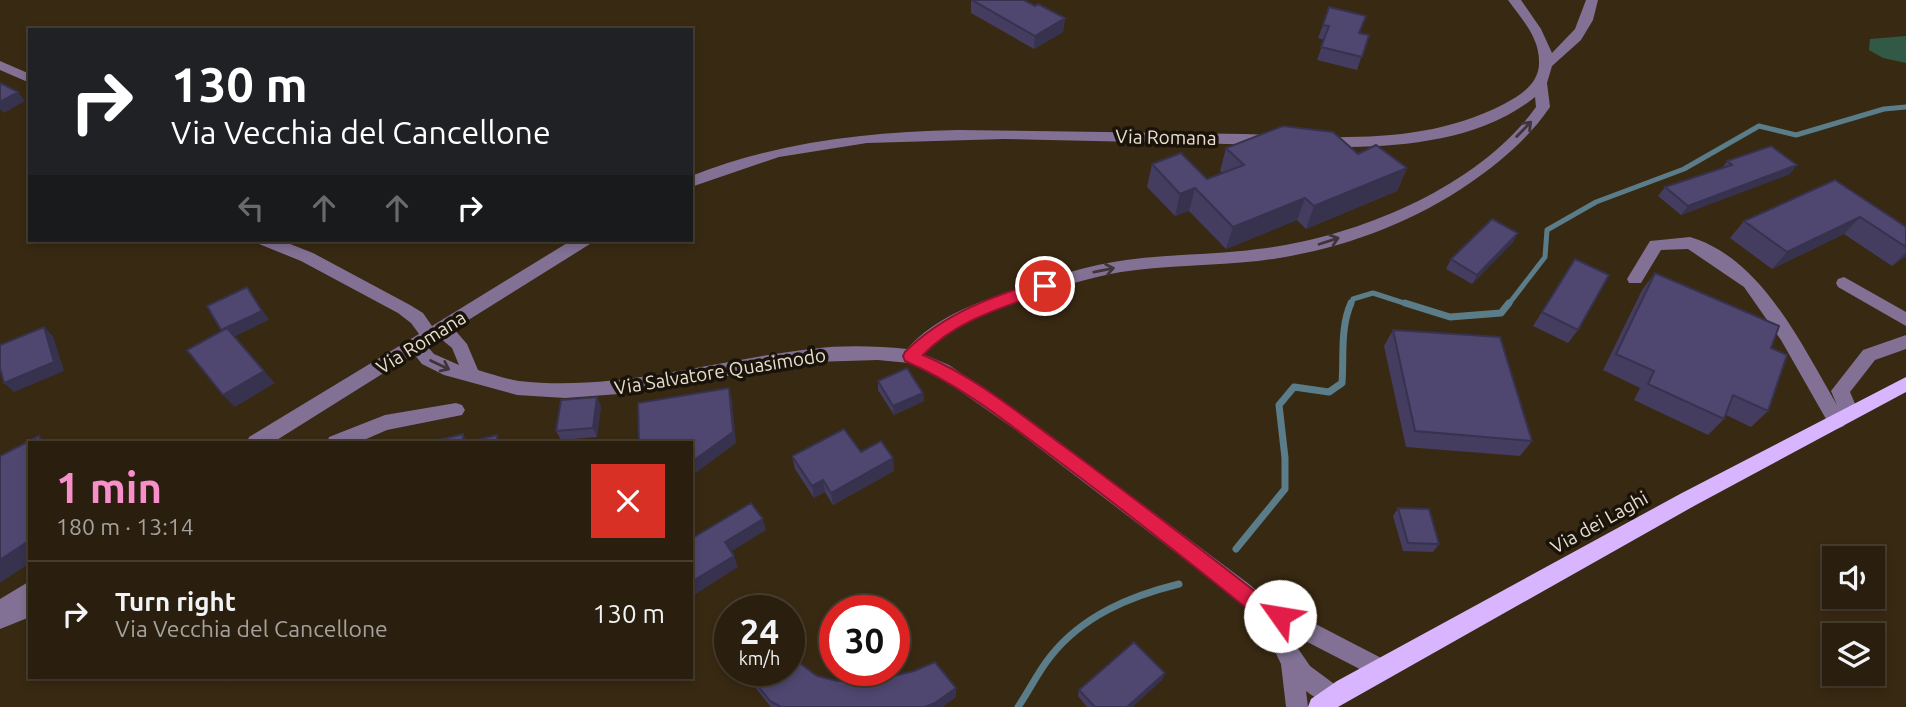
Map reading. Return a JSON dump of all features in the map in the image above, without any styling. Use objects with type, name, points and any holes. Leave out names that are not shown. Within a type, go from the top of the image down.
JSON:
[{"type":"main road","name":"Via dei Laghi","points":[[1340,697],[1381,669],[1687,500],[1906,384]]},
{"type":"street","points":[[911,356],[932,335],[959,318],[993,303],[1067,279],[1107,269],[1260,255],[1305,247],[1395,220],[1467,178],[1513,141],[1543,107],[1540,83],[1546,64],[1544,49],[1514,0]]},
{"type":"street","points":[[1546,64],[1563,52],[1581,32],[1592,0]]},
{"type":"street","points":[[0,65],[28,78]]},
{"type":"street","points":[[1310,142],[1403,139],[1448,133],[1506,110],[1521,101],[1540,83]]},
{"type":"street","name":"Via Romana","points":[[693,181],[772,152],[880,136],[975,133],[1283,140]]},
{"type":"street","points":[[270,242],[311,259],[404,309],[417,318],[430,337],[462,347],[470,374]]},
{"type":"street","name":"Via Romana","points":[[259,441],[581,242]]},
{"type":"street","points":[[1635,279],[1657,245],[1690,243],[1705,250],[1751,283],[1844,417]]},
{"type":"street","points":[[1844,283],[1906,320]]},
{"type":"street","name":"Via Salvatore Quasimodo","points":[[430,337],[424,355],[439,366],[517,388],[579,391],[642,384],[813,355],[878,353],[911,356],[951,375],[1020,423],[1163,529],[1267,613],[1295,624],[1332,646],[1381,669]]},
{"type":"street","points":[[1844,417],[1840,391],[1854,373],[1869,355],[1906,342]]},
{"type":"street","points":[[341,441],[385,423],[456,410]]},
{"type":"street","points":[[0,611],[28,591]]},
{"type":"street","points":[[0,619],[28,608]]},
{"type":"street","name":"Via Salvatore Quasimodo","points":[[1267,613],[1292,662],[1311,682],[1340,697]]},
{"type":"street","points":[[1332,646],[1340,697]]},
{"type":"street","name":"Via Salvatore Quasimodo","points":[[1292,662],[1297,707]]},
{"type":"green space","points":[[1906,36],[1906,63],[1883,58],[1869,50],[1870,39]]},
{"type":"building","points":[[972,0],[1024,0],[1065,18],[1035,36]]},
{"type":"building","points":[[1329,7],[1366,16],[1359,33],[1369,35],[1362,57],[1321,47],[1329,26],[1323,25]]},
{"type":"building","points":[[0,83],[18,92],[0,102]]},
{"type":"building","points":[[1283,126],[1333,132],[1358,154],[1376,145],[1407,168],[1314,206],[1305,198],[1233,227],[1195,188],[1180,194],[1152,164],[1181,153],[1207,179],[1244,165],[1226,148]]},
{"type":"building","points":[[1771,146],[1797,165],[1688,206],[1665,187],[1732,165],[1727,161]]},
{"type":"building","points":[[1835,180],[1906,227],[1906,247],[1860,217],[1787,252],[1744,221]]},
{"type":"building","points":[[1492,219],[1518,233],[1477,275],[1451,259]]},
{"type":"building","points":[[1575,259],[1609,275],[1578,330],[1542,312]]},
{"type":"building","points":[[1655,273],[1779,326],[1771,348],[1787,355],[1768,411],[1733,395],[1724,419],[1648,384],[1654,371],[1616,354]]},
{"type":"building","points":[[247,287],[262,311],[221,330],[207,306]]},
{"type":"building","points":[[44,327],[54,362],[4,383],[0,368],[0,345]]},
{"type":"building","points":[[227,328],[264,371],[223,395],[187,350]]},
{"type":"building","points":[[1393,330],[1500,337],[1532,441],[1415,431]]},
{"type":"building","points":[[907,368],[923,393],[893,406],[878,381]]},
{"type":"building","points":[[729,388],[733,432],[693,461],[693,441],[639,441],[638,403]]},
{"type":"building","points":[[597,397],[593,428],[556,431],[561,400]]},
{"type":"building","points":[[844,429],[861,452],[881,441],[893,458],[831,493],[823,480],[812,486],[792,456]]},
{"type":"building","points":[[463,434],[463,441],[435,441]]},
{"type":"building","points":[[497,435],[497,441],[473,441]]},
{"type":"building","points":[[28,442],[28,541],[0,560],[0,456]]},
{"type":"building","points":[[751,503],[763,519],[725,542],[734,556],[693,581],[693,538]]},
{"type":"building","points":[[1398,508],[1429,509],[1439,544],[1408,543]]},
{"type":"building","points":[[1134,642],[1165,673],[1127,707],[1095,707],[1079,690]]},
{"type":"building","points":[[935,662],[956,688],[925,707],[781,707],[770,701],[758,686],[805,686],[805,667],[819,676],[819,686],[910,686],[910,672]]},
{"type":"waterway","points":[[1508,305],[1545,257],[1547,230],[1596,202],[1684,169],[1759,126],[1796,135],[1884,109],[1906,107]]},
{"type":"waterway","points":[[1351,305],[1353,299],[1373,293],[1410,305]]},
{"type":"waterway","points":[[1236,549],[1285,489],[1285,458],[1279,405],[1294,387],[1329,392],[1342,383],[1344,332],[1351,303]]},
{"type":"waterway","points":[[1405,303],[1450,317],[1501,313],[1509,303]]},
{"type":"waterway","points":[[1018,707],[1050,657],[1077,630],[1125,602],[1179,584]]},
{"type":"route","points":[[1045,286],[993,303],[959,318],[939,329],[911,356],[943,370],[1020,423],[1163,529],[1267,613],[1280,616]]}]
